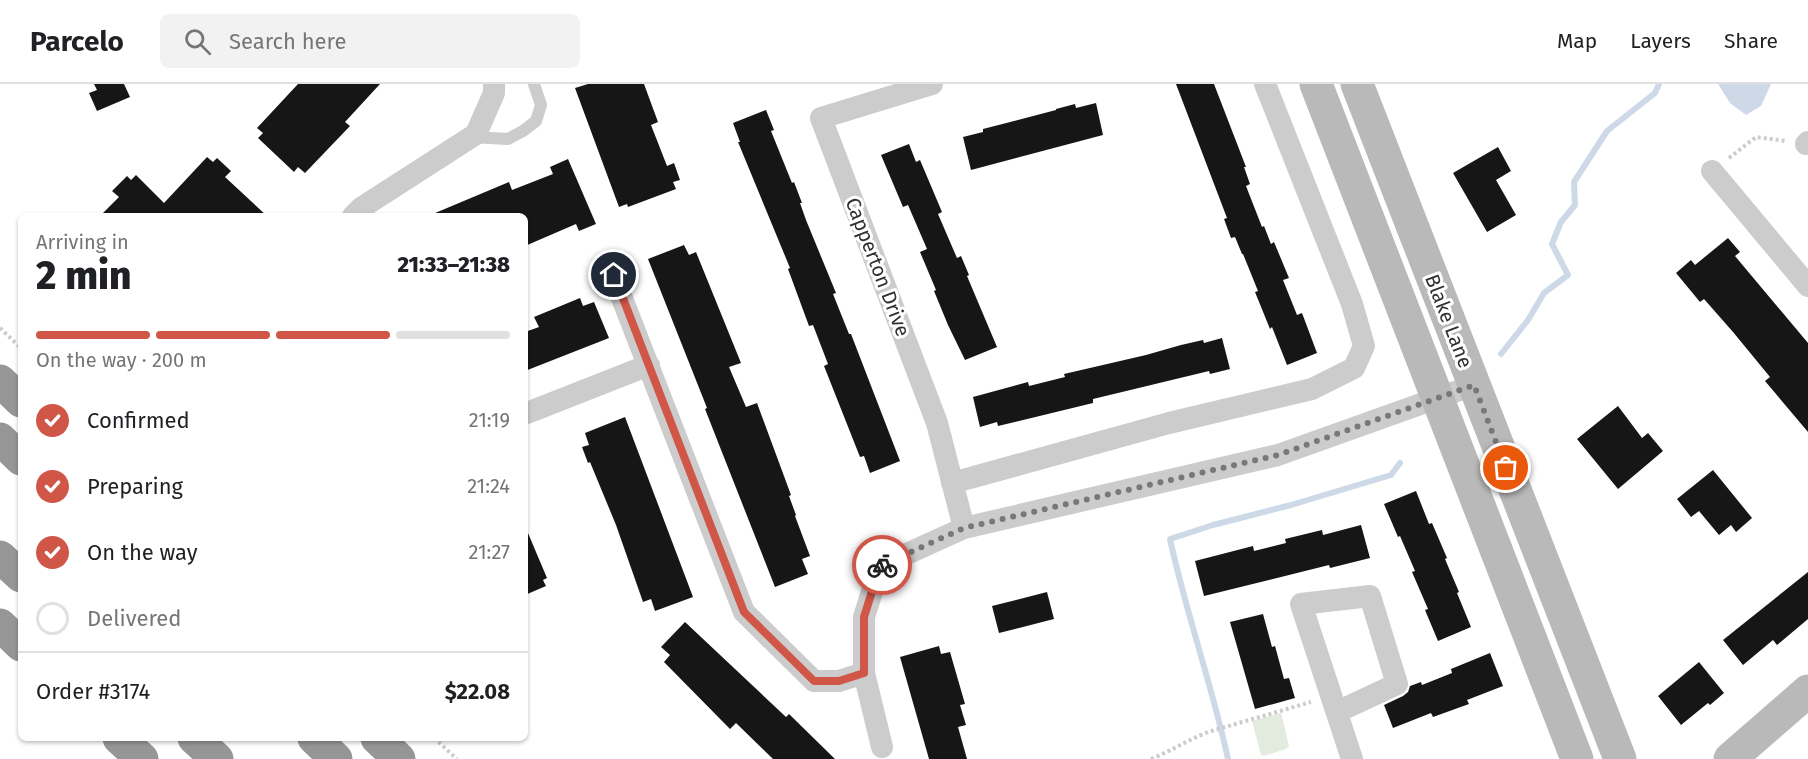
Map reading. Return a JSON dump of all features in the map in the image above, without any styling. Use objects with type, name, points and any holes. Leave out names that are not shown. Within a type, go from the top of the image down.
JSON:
[{"type":"highway","points":[[0,381],[18,398]]},
{"type":"highway","points":[[0,439],[18,456]]},
{"type":"highway","points":[[0,557],[18,573]]},
{"type":"highway","points":[[0,625],[18,642]]},
{"type":"highway","points":[[122,741],[142,759]]},
{"type":"highway","points":[[197,741],[217,759]]},
{"type":"highway","points":[[317,741],[336,759]]},
{"type":"highway","points":[[380,741],[399,759]]},
{"type":"main road","name":"Blake Lane","points":[[1316,84],[1577,759]]},
{"type":"main road","name":"Blake Lane","points":[[1357,84],[1620,759]]},
{"type":"main road","points":[[1730,759],[1808,691]]},
{"type":"street","points":[[356,213],[476,134],[494,93],[494,84]]},
{"type":"street","name":"Capperton Drive","points":[[932,84],[821,118],[937,423],[964,528]]},
{"type":"street","points":[[952,483],[1169,423],[1312,389],[1354,368],[1364,346],[1352,304],[1264,84]]},
{"type":"street","points":[[1712,171],[1808,286]]},
{"type":"street","points":[[614,275],[744,612],[814,681],[839,681],[864,673]]},
{"type":"street","points":[[528,413],[649,365]]},
{"type":"street","points":[[882,747],[864,673],[864,617],[880,566],[964,528],[1278,455],[1474,385]]},
{"type":"street","points":[[1334,704],[1397,684],[1370,596],[1301,604],[1352,759]]},
{"type":"lane","points":[[471,137],[508,139],[536,121],[541,105],[534,84]]},
{"type":"path","points":[[1712,171],[1756,137],[1807,143]]},
{"type":"path","points":[[0,328],[18,345]]},
{"type":"path","points":[[1151,759],[1171,752],[1193,738],[1246,720],[1334,704]]},
{"type":"path","points":[[437,741],[457,759]]},
{"type":"shaded area","points":[[1281,713],[1289,746],[1286,749],[1261,755],[1252,721]]},
{"type":"water","points":[[1718,84],[1771,84],[1761,106],[1746,115],[1730,103]]},
{"type":"building","points":[[94,84],[124,84],[130,97],[97,111],[89,93],[97,90]]},
{"type":"building","points":[[298,84],[380,84],[345,122],[350,126],[305,173],[298,167],[294,172],[258,138],[263,133],[257,128]]},
{"type":"building","points":[[588,84],[644,84],[658,122],[651,125],[667,166],[674,163],[680,180],[673,182],[676,189],[628,207],[627,204],[619,207],[575,88]]},
{"type":"building","points":[[1176,84],[1214,84],[1246,167],[1244,167],[1250,184],[1246,186],[1262,227],[1264,226],[1271,244],[1274,242],[1289,278],[1283,280],[1297,315],[1302,313],[1317,353],[1287,365],[1255,292],[1258,291],[1243,254],[1235,237],[1231,238],[1224,219],[1227,218]]},
{"type":"building","points":[[1096,103],[1103,135],[971,170],[963,137],[983,132],[983,129],[1075,104],[1076,108]]},
{"type":"building","points":[[766,110],[774,130],[771,131],[792,183],[794,182],[806,220],[836,293],[833,294],[849,334],[851,334],[900,461],[870,473],[864,456],[860,457],[824,366],[828,364],[813,325],[809,326],[788,269],[790,268],[738,142],[740,142],[733,123]]},
{"type":"building","points":[[909,144],[916,162],[920,160],[942,212],[938,214],[957,258],[961,256],[997,347],[965,360],[948,325],[920,252],[927,249],[908,205],[903,207],[881,155]]},
{"type":"building","points":[[1498,147],[1511,171],[1496,180],[1516,215],[1487,232],[1453,173]]},
{"type":"building","points":[[207,157],[213,162],[217,158],[231,171],[225,177],[264,213],[103,213],[119,197],[112,191],[127,176],[131,180],[136,175],[164,203]]},
{"type":"building","points":[[568,159],[596,224],[579,231],[576,224],[528,245],[528,213],[435,213],[509,182],[512,190],[553,174],[550,167]]},
{"type":"building","points":[[1728,238],[1740,252],[1735,256],[1808,343],[1808,432],[1765,381],[1770,377],[1733,332],[1704,299],[1700,302],[1676,273],[1691,260],[1695,265]]},
{"type":"building","points":[[684,245],[689,255],[696,252],[741,363],[729,367],[746,407],[757,403],[791,495],[789,496],[795,516],[810,556],[802,559],[808,574],[775,587],[648,259]]},
{"type":"building","points":[[580,298],[583,306],[594,302],[609,338],[528,370],[528,331],[539,327],[534,317]]},
{"type":"building","points":[[1222,338],[1230,369],[1210,374],[1209,371],[1093,399],[1093,403],[998,426],[997,422],[980,427],[973,397],[1028,382],[1029,386],[1065,377],[1064,374],[1181,345],[1203,340],[1204,343]]},
{"type":"building","points":[[1618,406],[1642,438],[1648,433],[1663,451],[1618,489],[1577,439]]},
{"type":"building","points":[[625,417],[693,597],[655,611],[651,599],[643,602],[616,525],[582,447],[589,445],[585,433]]},
{"type":"building","points":[[1713,470],[1752,518],[1736,532],[1731,525],[1719,535],[1699,511],[1691,517],[1677,499]]},
{"type":"building","points":[[1416,491],[1429,524],[1432,523],[1447,558],[1445,559],[1471,627],[1438,641],[1425,610],[1428,609],[1412,572],[1415,571],[1384,504]]},
{"type":"building","points":[[1361,525],[1370,558],[1330,568],[1329,565],[1204,596],[1195,561],[1253,546],[1254,551],[1286,543],[1285,539],[1322,530],[1323,535]]},
{"type":"building","points":[[528,533],[547,578],[543,580],[546,586],[528,594]]},
{"type":"building","points":[[1808,572],[1808,619],[1777,645],[1773,640],[1743,665],[1723,640]]},
{"type":"building","points":[[1047,592],[1054,619],[999,633],[992,606]]},
{"type":"building","points":[[1263,614],[1284,679],[1289,678],[1295,698],[1255,709],[1230,622]]},
{"type":"building","points":[[685,622],[786,717],[789,714],[835,759],[773,759],[736,723],[730,729],[664,662],[670,655],[661,647]]},
{"type":"building","points":[[939,646],[941,654],[950,652],[965,704],[960,705],[966,725],[958,727],[967,759],[929,759],[900,657]]},
{"type":"building","points":[[1490,653],[1503,686],[1467,700],[1469,704],[1433,717],[1431,713],[1393,728],[1384,705],[1403,696],[1408,692],[1410,686],[1421,682],[1422,685],[1452,673],[1451,669]]},
{"type":"building","points":[[1699,662],[1724,693],[1681,725],[1658,696]]},
{"type":"waterway","points":[[1501,354],[1528,320],[1544,293],[1568,275],[1552,244],[1561,222],[1575,205],[1574,182],[1607,131],[1655,93],[1659,84]]},
{"type":"waterway","points":[[1228,759],[1170,539],[1391,475],[1400,463]]},
{"type":"way so far","points":[[882,565],[964,528],[1278,455],[1474,385],[1506,468]]},
{"type":"route","points":[[614,275],[744,612],[814,681],[839,681],[864,673],[864,617],[882,565]]}]
